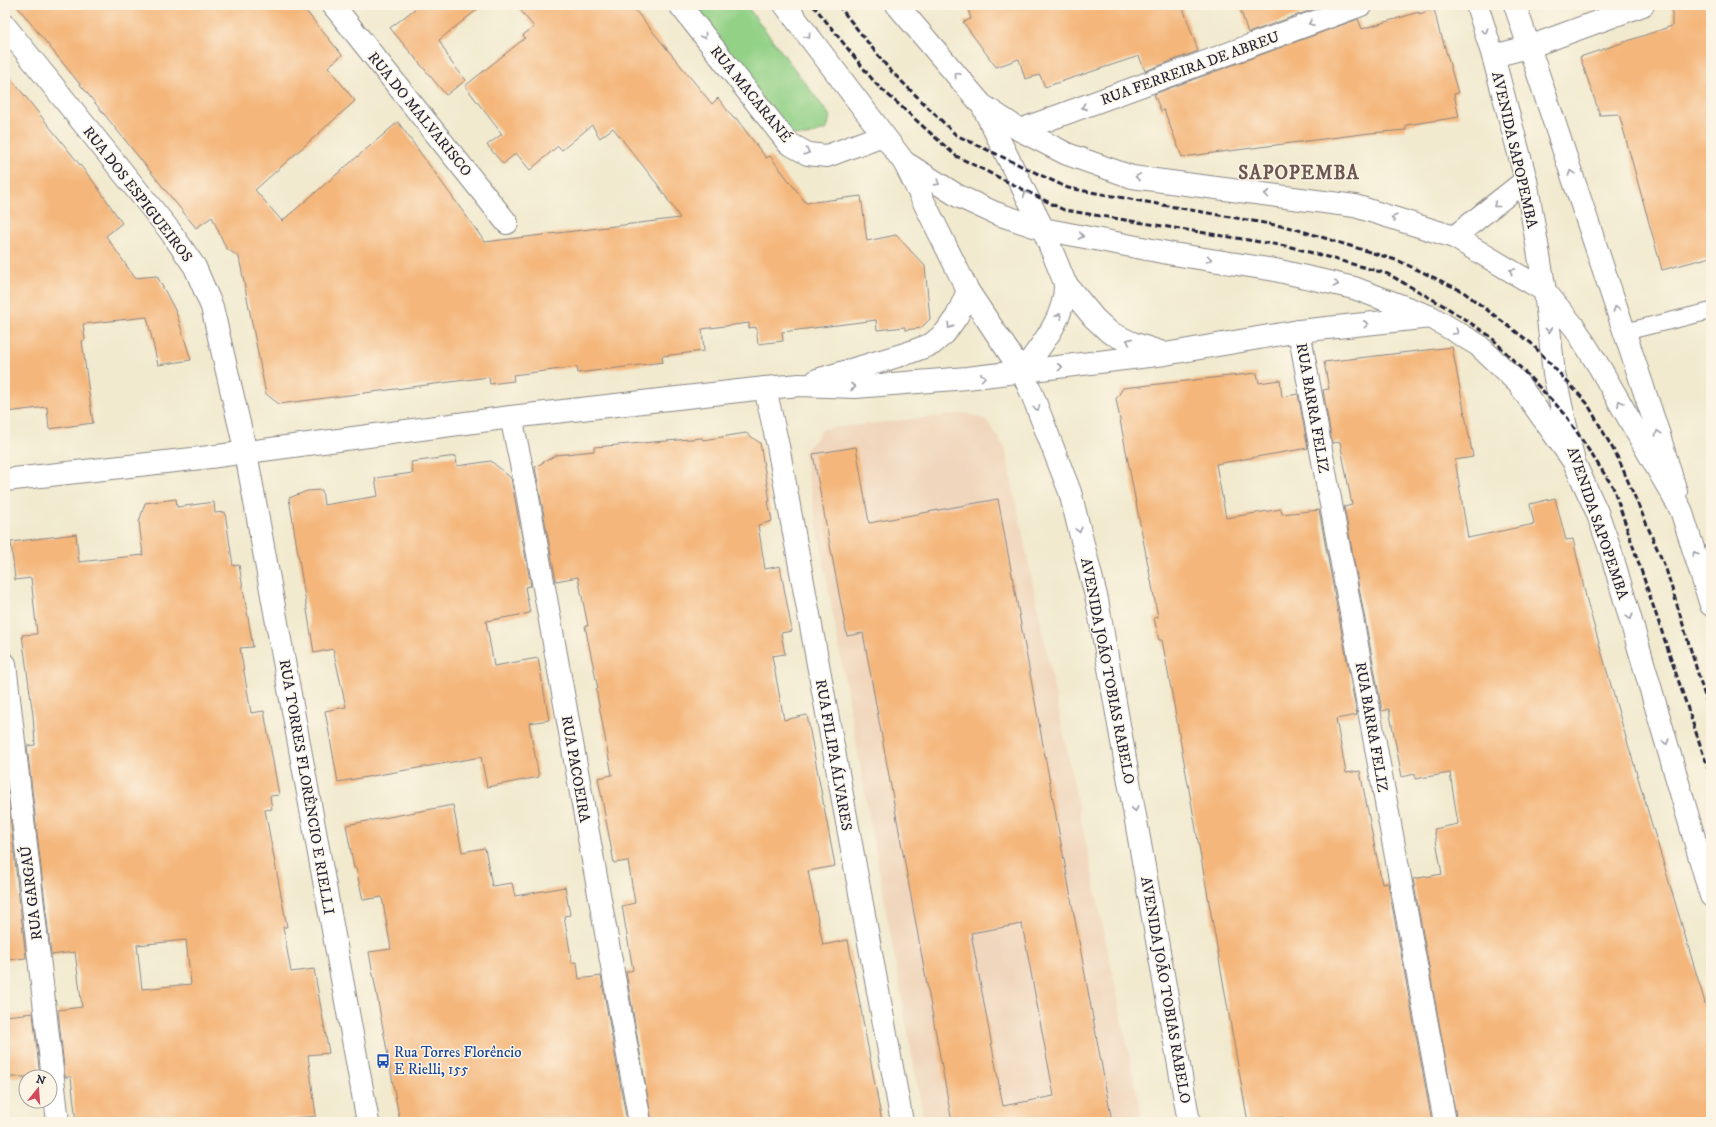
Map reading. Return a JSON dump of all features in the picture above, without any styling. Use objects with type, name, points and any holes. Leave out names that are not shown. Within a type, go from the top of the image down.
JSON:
[{"type":"street","name":"RUA DO MALVARISCO","points":[[333,5],[507,223]]},
{"type":"street","name":"RUA MACARANÉ","points":[[680,5],[788,143],[808,154],[827,156],[883,135]]},
{"type":"street","points":[[785,5],[904,162],[958,196],[1042,229],[1173,254],[1275,270],[1354,288],[1431,317],[1478,345],[1518,384],[1574,462]]},
{"type":"street","points":[[897,5],[982,105],[1042,229],[1065,283],[1094,318],[1109,332],[1132,343],[1165,354]]},
{"type":"street","name":"RUA FERREIRA DE ABREU","points":[[1020,130],[1361,5]]},
{"type":"street","name":"AVENIDA SAPOPEMBA","points":[[1477,5],[1493,56],[1526,180],[1545,291],[1554,374],[1574,462],[1597,512],[1610,549],[1711,896]]},
{"type":"street","points":[[1515,5],[1659,436],[1711,605]]},
{"type":"street","points":[[1493,56],[1530,47],[1644,5]]},
{"type":"street","name":"RUA DOS ESPIGUEIROS","points":[[5,26],[170,231],[194,267],[212,307],[246,453]]},
{"type":"street","points":[[982,105],[1020,130],[1067,154],[1132,177],[1355,206],[1454,237],[1545,291],[1575,328],[1600,368],[1681,510]]},
{"type":"street","name":"AVENIDA JOÃO TOBIAS RABELO","points":[[904,162],[968,291],[1022,372],[1070,492],[1097,600],[1189,1122]]},
{"type":"street","points":[[1454,237],[1526,180]]},
{"type":"street","points":[[1022,372],[1061,312],[1065,292],[1065,283]]},
{"type":"street","points":[[800,385],[908,353],[932,344],[945,333],[956,316],[968,291]]},
{"type":"street","points":[[5,480],[246,453],[511,417],[765,388],[800,385],[855,387],[1022,372],[1165,354],[1299,331],[1431,317]]},
{"type":"street","name":"RUA BARRA FELIZ","points":[[1299,331],[1444,1122]]},
{"type":"street","name":"RUA FILIPA ÁLVARES","points":[[765,388],[778,446],[902,1122]]},
{"type":"street","name":"RUA PACOEIRA","points":[[511,417],[526,487],[640,1122]]},
{"type":"street","name":"RUA TORRES FLORÊNCIO E RIELLI","points":[[246,453],[368,1122]]},
{"type":"street","name":"RUA GARGAÚ","points":[[5,664],[58,1122]]},
{"type":"lane","points":[[1624,332],[1711,311]]},
{"type":"shaded area","points":[[968,413],[987,421],[1005,448],[1143,1122],[924,1122],[804,453],[823,429]]},
{"type":"green space","points":[[692,5],[746,5],[830,116],[827,129],[807,136],[790,135]]},
{"type":"building","points":[[16,5],[301,5],[342,55],[328,67],[355,101],[255,190],[282,221],[398,122],[485,242],[680,218],[658,185],[613,128],[600,138],[592,125],[562,150],[558,146],[530,170],[516,153],[503,164],[487,145],[502,134],[465,86],[525,38],[523,35],[534,27],[516,5],[631,5],[712,104],[718,98],[734,119],[736,118],[766,158],[770,156],[806,203],[861,196],[867,241],[896,235],[925,266],[930,319],[921,328],[905,330],[905,327],[877,330],[876,320],[782,332],[783,341],[758,344],[756,327],[749,328],[749,323],[702,329],[704,351],[662,356],[663,362],[578,373],[577,367],[513,375],[514,381],[490,384],[489,377],[279,404],[266,394],[239,257],[226,248],[212,217],[196,228]]},
{"type":"building","points":[[420,5],[483,5],[439,40],[451,62],[466,80],[446,95],[390,28]]},
{"type":"building","points":[[967,5],[1182,5],[1198,51],[1145,71],[1139,56],[1045,87],[1040,75],[1025,79],[1019,59],[996,67],[963,22],[971,19]]},
{"type":"building","points":[[1239,5],[1325,5],[1248,33]]},
{"type":"building","points":[[1672,5],[1711,5],[1711,257],[1662,270],[1619,114],[1600,115],[1580,57],[1672,26]]},
{"type":"building","points":[[1434,9],[1458,93],[1454,94],[1459,117],[1406,125],[1406,130],[1370,133],[1182,157],[1164,110],[1161,111],[1154,94],[1358,19],[1362,29]]},
{"type":"building","points":[[5,71],[96,185],[122,223],[106,236],[135,278],[157,276],[176,312],[191,360],[158,365],[147,317],[83,324],[85,340],[82,341],[93,423],[49,429],[47,407],[7,412],[5,394]]},
{"type":"building","points":[[1452,347],[1473,457],[1455,460],[1468,538],[1534,524],[1530,504],[1555,498],[1566,540],[1573,539],[1587,601],[1622,724],[1711,1023],[1711,1122],[1457,1122],[1413,879],[1442,874],[1434,829],[1458,824],[1450,773],[1415,779],[1415,774],[1402,777],[1389,709],[1382,711],[1344,507],[1352,505],[1340,442],[1332,443],[1323,390],[1329,389],[1324,362]]},
{"type":"building","points":[[1257,373],[1259,383],[1280,380],[1282,397],[1298,394],[1308,448],[1216,464],[1226,518],[1281,509],[1282,514],[1319,510],[1357,715],[1336,719],[1346,773],[1360,771],[1382,884],[1388,883],[1432,1122],[1284,1122],[1283,1117],[1248,1122],[1162,640],[1159,640],[1154,618],[1158,617],[1116,399],[1123,388]]},
{"type":"building","points":[[746,433],[760,443],[770,501],[768,501],[772,521],[758,525],[765,569],[780,566],[792,631],[781,633],[785,654],[772,656],[784,720],[807,715],[835,866],[808,871],[823,945],[848,940],[882,1122],[652,1122],[626,972],[633,970],[622,906],[635,903],[628,861],[614,863],[598,778],[612,775],[596,689],[598,689],[585,626],[588,626],[578,577],[556,581],[535,467],[556,455],[594,451],[594,447],[702,438],[703,440]]},
{"type":"building","points":[[856,447],[869,523],[998,499],[1112,1122],[952,1122],[863,633],[847,636],[813,454]],"holes":[[[1022,924],[1054,1096],[1003,1106],[971,933]]]},
{"type":"building","points":[[456,456],[457,466],[491,461],[511,478],[531,586],[525,587],[530,613],[486,621],[494,666],[538,658],[549,720],[529,723],[539,777],[487,787],[481,757],[338,782],[325,711],[346,707],[333,649],[314,653],[289,498],[307,491],[322,490],[324,505],[378,496],[375,478],[413,473],[411,462]]},
{"type":"building","points":[[176,499],[177,507],[214,502],[215,513],[225,512],[233,566],[239,565],[253,647],[240,648],[251,713],[264,711],[279,795],[270,796],[272,809],[265,810],[287,927],[283,927],[291,972],[314,969],[329,1053],[308,1055],[316,1116],[276,1120],[277,1122],[76,1122],[71,1077],[65,1077],[58,1010],[82,1007],[75,952],[51,955],[27,746],[35,745],[33,715],[22,635],[37,634],[31,578],[15,580],[11,542],[76,534],[79,562],[143,555],[139,522],[145,503]],"holes":[[[186,940],[191,984],[142,989],[137,945]]]},
{"type":"building","points":[[5,773],[26,958],[5,960]]},
{"type":"building","points":[[453,805],[462,852],[485,848],[492,886],[512,883],[515,896],[565,887],[570,915],[564,916],[572,963],[577,962],[579,979],[601,976],[627,1122],[400,1122],[369,952],[391,949],[382,897],[363,900],[356,868],[354,868],[346,825]]},
{"type":"building","points":[[33,1013],[39,1069],[18,1069],[18,1077],[5,1077],[5,1016]]},
{"type":"railway","points":[[813,5],[876,84],[956,156],[1064,210],[1291,247],[1388,274],[1446,307],[1490,336],[1565,414],[1613,487],[1711,777]]},
{"type":"railway","points":[[838,5],[889,69],[956,135],[1068,188],[1292,228],[1399,261],[1462,291],[1531,343],[1587,403],[1618,458],[1666,569],[1711,716]]},
{"type":"place","name":"Rua Torres Florêncio E Rielli, 155","points":[[383,1061]]},
{"type":"district","name":"SAPOPEMBA","points":[[1299,172]]}]
